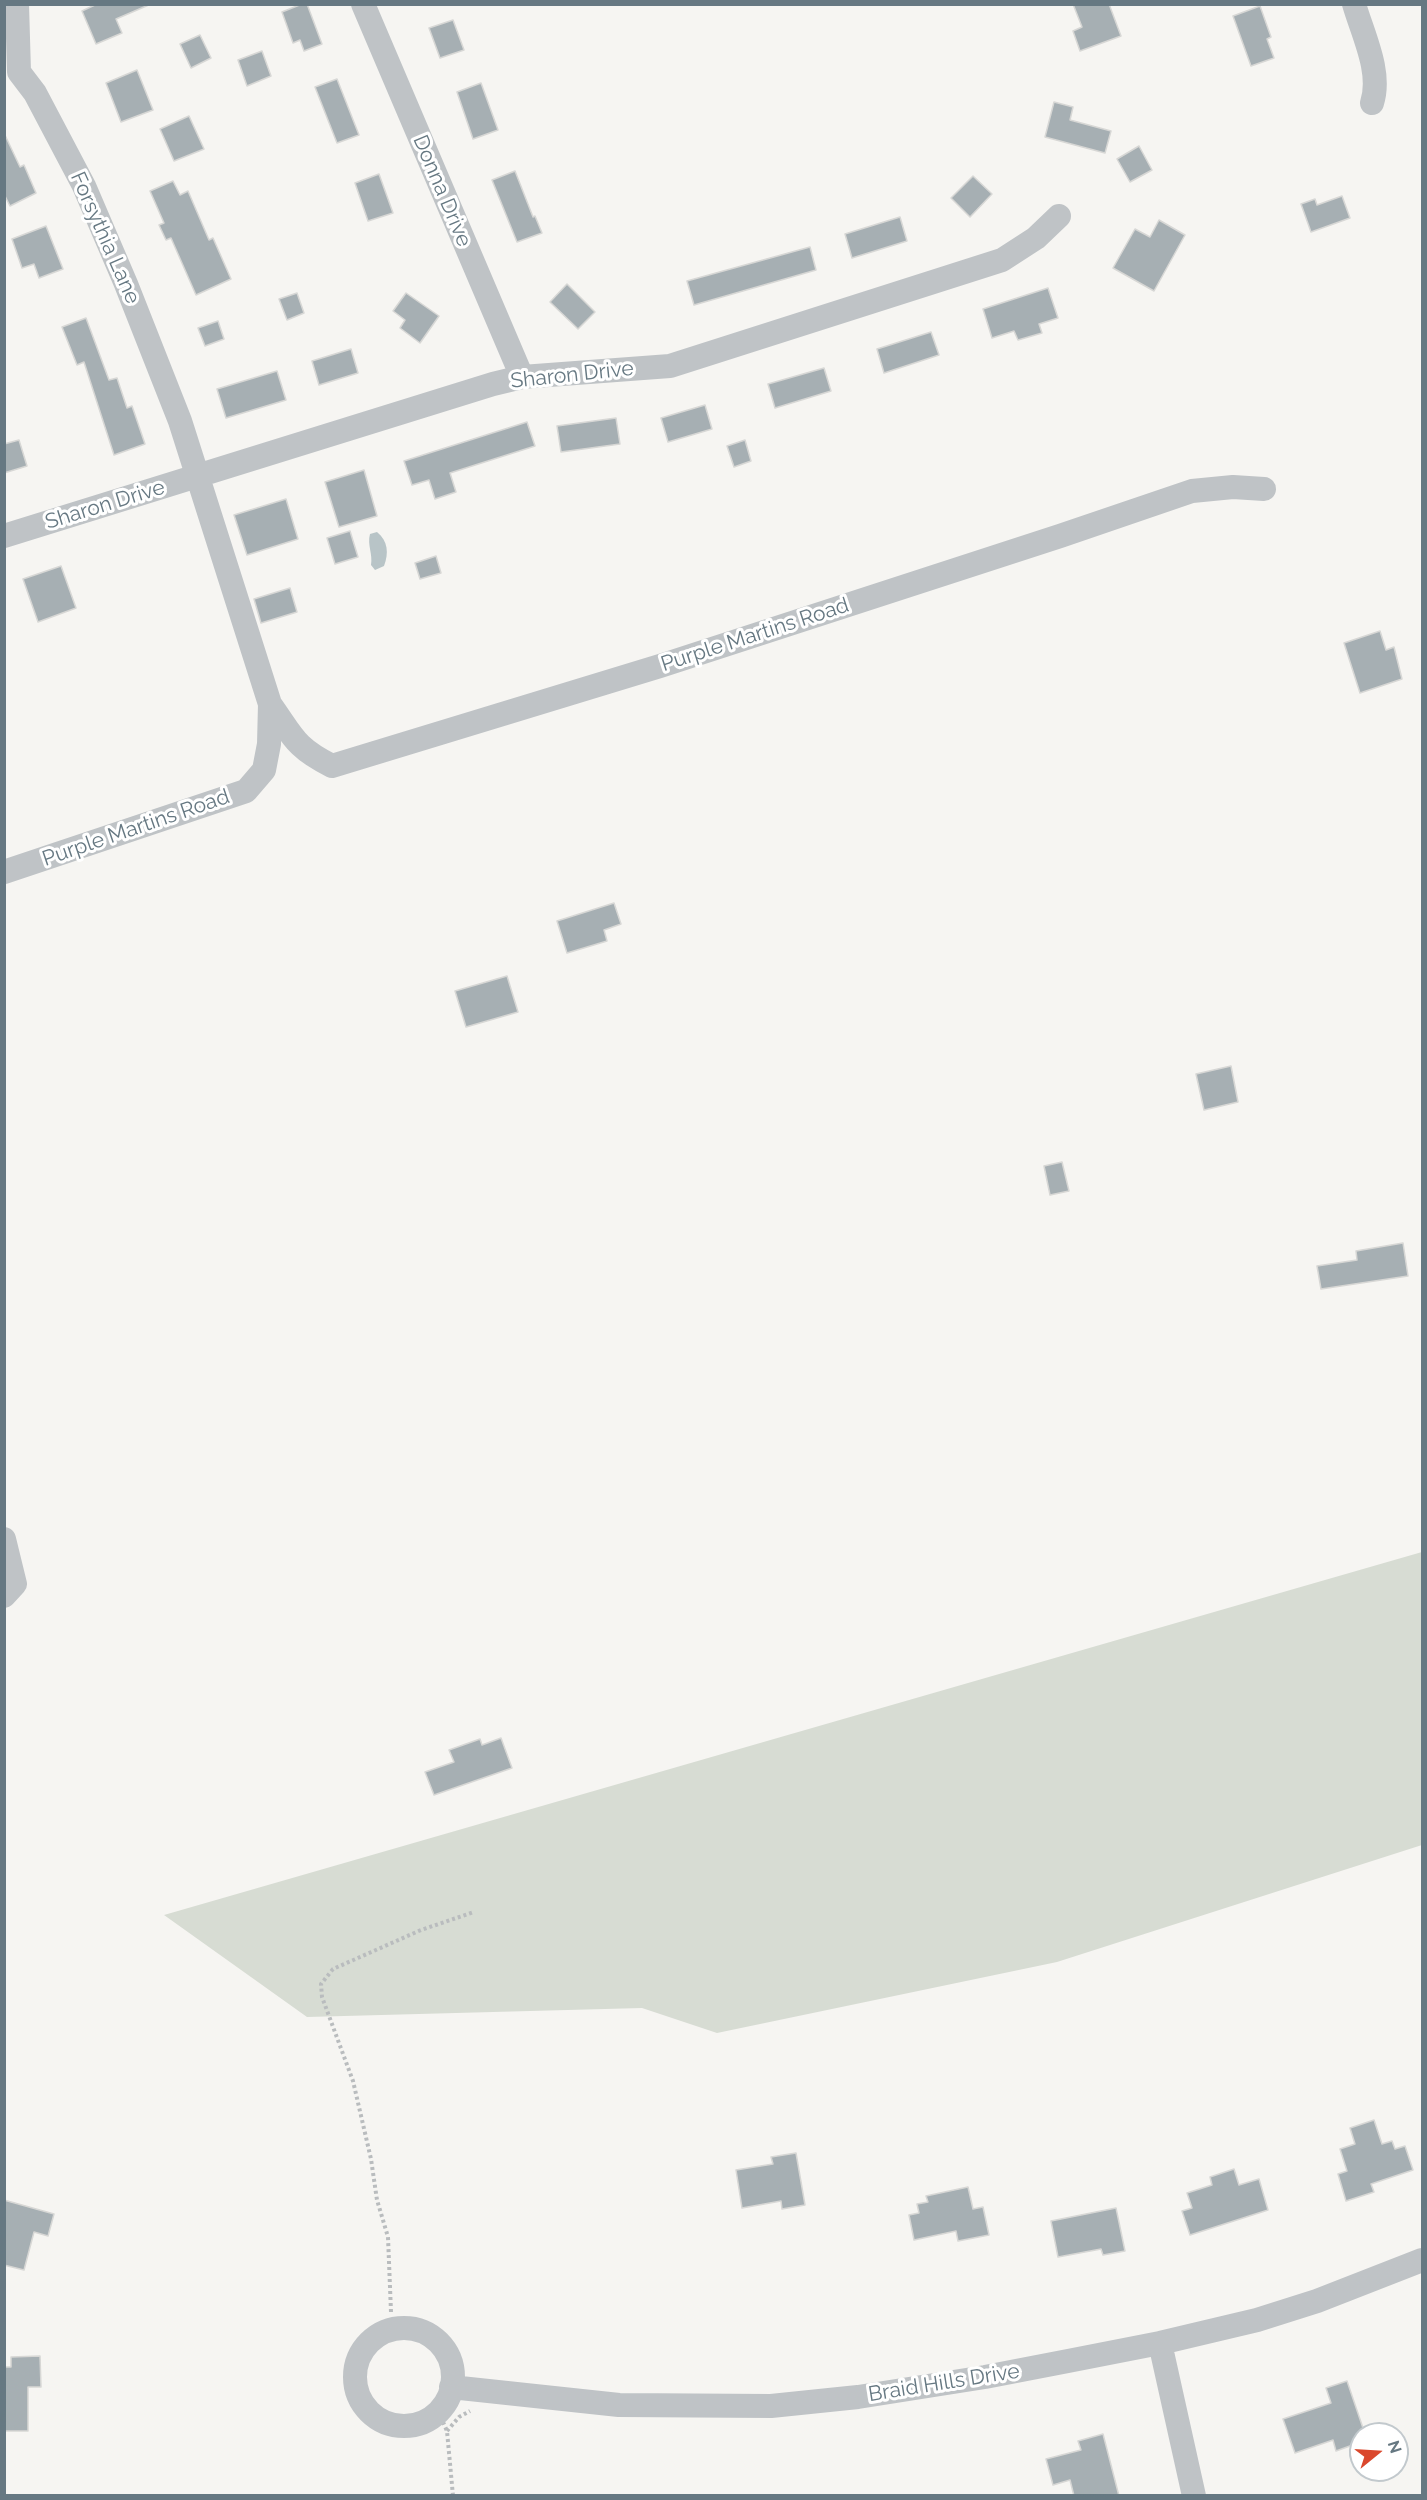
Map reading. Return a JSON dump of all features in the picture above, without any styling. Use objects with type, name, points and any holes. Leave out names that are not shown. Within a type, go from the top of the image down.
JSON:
[{"type":"street","name":"Forsythia Lane","points":[[17,4],[12,78],[35,93],[84,186],[180,421],[198,476]]},
{"type":"street","name":"Donna Drive","points":[[363,4],[522,377]]},
{"type":"street","points":[[1354,4],[1375,73],[1376,90],[1372,103]]},
{"type":"street","name":"Sharon Drive","points":[[4,536],[481,387],[522,377],[670,366],[1002,260],[1036,238],[1059,216]]},
{"type":"street","name":"Purple Martins Road","points":[[198,476],[270,704],[292,738],[309,754],[332,766],[660,666],[1192,491],[1233,487],[1264,489]]},
{"type":"street","name":"Purple Martins Road","points":[[4,873],[246,791],[264,770],[269,744],[270,704]]},
{"type":"street","points":[[4,1539],[15,1584],[4,1596]]},
{"type":"street","name":"Braid Hills Drive","points":[[451,2387],[619,2405],[771,2406],[858,2397],[985,2377],[1160,2343],[1267,2317],[1317,2301],[1422,2260]]},
{"type":"street","points":[[408,2328],[424,2332],[438,2342],[447,2355],[452,2371],[451,2387],[445,2402],[442,2421],[406,2426],[390,2424],[376,2417],[362,2401],[357,2392],[355,2377],[357,2361],[365,2347],[377,2335],[392,2329],[408,2328]]},
{"type":"street","points":[[1160,2343],[1194,2496]]},
{"type":"path","points":[[391,2312],[388,2237],[377,2200],[372,2159],[353,2081],[322,1997],[321,1984],[333,1969],[421,1930],[474,1912]]},
{"type":"path","points":[[453,2496],[442,2421],[459,2417],[474,2408]]},
{"type":"shaded area","points":[[377,532],[385,543],[387,556],[384,566],[375,570],[371,565],[369,538],[370,534]]},
{"type":"shaded area","points":[[1422,1552],[1422,1845],[1057,1962],[717,2033],[642,2008],[307,2017],[164,1915]]},
{"type":"building","points":[[97,4],[151,4],[116,19],[122,33],[96,44],[82,11]]},
{"type":"building","points":[[307,4],[322,44],[304,51],[300,40],[293,43],[282,12]]},
{"type":"building","points":[[1073,4],[1109,4],[1121,36],[1080,51],[1073,31],[1082,27]]},
{"type":"building","points":[[1260,6],[1271,37],[1267,39],[1274,58],[1251,66],[1233,16]]},
{"type":"building","points":[[453,20],[464,50],[440,58],[429,28]]},
{"type":"building","points":[[200,35],[211,58],[191,68],[180,44]]},
{"type":"building","points":[[262,51],[271,76],[247,86],[238,60]]},
{"type":"building","points":[[137,70],[153,110],[121,122],[106,83]]},
{"type":"building","points":[[337,79],[359,135],[337,143],[315,87]]},
{"type":"building","points":[[481,83],[498,130],[473,139],[457,92]]},
{"type":"building","points":[[1054,102],[1073,107],[1070,120],[1111,131],[1105,153],[1045,137]]},
{"type":"building","points":[[189,116],[204,149],[174,161],[160,129]]},
{"type":"building","points":[[4,133],[20,167],[24,165],[36,193],[10,206],[4,194]]},
{"type":"building","points":[[1139,146],[1152,170],[1130,182],[1117,159]]},
{"type":"building","points":[[515,171],[533,217],[535,216],[542,233],[517,242],[492,180]]},
{"type":"building","points":[[379,174],[393,213],[368,221],[355,183]]},
{"type":"building","points":[[973,176],[992,194],[970,217],[951,198]]},
{"type":"building","points":[[173,181],[180,195],[188,191],[209,240],[213,238],[231,279],[196,295],[171,238],[166,240],[159,225],[164,223],[150,191]]},
{"type":"building","points":[[1342,196],[1350,218],[1311,232],[1301,204],[1315,199],[1317,205]]},
{"type":"building","points":[[900,217],[907,241],[852,258],[845,234]]},
{"type":"building","points":[[1159,220],[1185,235],[1154,291],[1113,268],[1135,229],[1150,237]]},
{"type":"building","points":[[46,226],[63,269],[39,278],[34,264],[22,268],[12,239]]},
{"type":"building","points":[[810,247],[816,270],[694,305],[687,281]]},
{"type":"building","points":[[567,284],[595,312],[578,329],[550,302]]},
{"type":"building","points":[[1048,288],[1058,318],[1039,324],[1042,333],[1018,340],[1014,331],[992,338],[983,309]]},
{"type":"building","points":[[297,293],[304,313],[287,320],[279,299]]},
{"type":"building","points":[[406,293],[439,316],[420,343],[400,328],[405,320],[393,311]]},
{"type":"building","points":[[86,318],[109,380],[117,378],[127,408],[132,406],[145,444],[114,455],[84,362],[77,365],[62,327]]},
{"type":"building","points":[[218,321],[224,339],[205,346],[198,328]]},
{"type":"building","points":[[931,332],[939,355],[884,373],[877,349]]},
{"type":"building","points":[[351,349],[358,373],[319,385],[312,361]]},
{"type":"building","points":[[824,368],[831,391],[775,408],[768,384]]},
{"type":"building","points":[[277,371],[286,400],[226,418],[217,389]]},
{"type":"building","points":[[705,405],[712,429],[668,442],[661,418]]},
{"type":"building","points":[[616,418],[620,444],[561,452],[557,426]]},
{"type":"building","points":[[527,422],[535,446],[450,473],[456,492],[435,499],[429,480],[412,485],[404,461]]},
{"type":"building","points":[[19,440],[27,466],[4,473],[4,444]]},
{"type":"building","points":[[745,440],[751,461],[734,467],[727,446]]},
{"type":"building","points":[[364,470],[377,516],[339,527],[325,482]]},
{"type":"building","points":[[286,499],[298,539],[247,555],[234,515]]},
{"type":"building","points":[[350,531],[358,557],[335,564],[327,538]]},
{"type":"building","points":[[436,556],[441,573],[420,579],[415,563]]},
{"type":"building","points":[[61,566],[76,608],[38,622],[23,579]]},
{"type":"building","points":[[290,588],[297,612],[261,623],[254,599]]},
{"type":"building","points":[[1380,631],[1386,650],[1394,647],[1402,679],[1360,693],[1344,643]]},
{"type":"building","points":[[614,903],[621,924],[604,930],[607,941],[567,953],[557,921]]},
{"type":"building","points":[[507,976],[518,1012],[466,1027],[455,991]]},
{"type":"building","points":[[1231,1066],[1238,1102],[1204,1110],[1196,1074]]},
{"type":"building","points":[[1062,1162],[1069,1191],[1050,1195],[1044,1166]]},
{"type":"building","points":[[1403,1243],[1408,1276],[1321,1289],[1317,1266],[1357,1260],[1356,1251]]},
{"type":"building","points":[[501,1738],[512,1768],[434,1795],[425,1772],[454,1762],[449,1750],[480,1739],[482,1745]]},
{"type":"building","points":[[1374,2120],[1382,2144],[1392,2141],[1395,2149],[1405,2146],[1413,2170],[1371,2184],[1374,2192],[1346,2201],[1338,2174],[1347,2171],[1340,2149],[1355,2144],[1350,2128]]},
{"type":"building","points":[[796,2153],[805,2205],[782,2209],[781,2201],[742,2208],[736,2170],[773,2164],[771,2157]]},
{"type":"building","points":[[1234,2169],[1239,2185],[1259,2179],[1268,2210],[1190,2235],[1182,2211],[1192,2208],[1187,2193],[1212,2185],[1210,2177]]},
{"type":"building","points":[[968,2187],[973,2209],[983,2207],[989,2235],[958,2241],[956,2231],[914,2240],[909,2215],[919,2213],[917,2204],[928,2202],[926,2196]]},
{"type":"building","points":[[4,2200],[54,2214],[48,2236],[34,2232],[24,2270],[4,2265]]},
{"type":"building","points":[[1116,2208],[1125,2251],[1103,2255],[1101,2249],[1058,2257],[1051,2221]]},
{"type":"building","points":[[40,2356],[41,2387],[28,2387],[28,2431],[4,2431],[4,2367],[11,2367],[11,2357]]},
{"type":"building","points":[[1347,2381],[1361,2422],[1349,2422],[1349,2446],[1336,2451],[1333,2440],[1295,2453],[1283,2419],[1331,2403],[1326,2388]]},
{"type":"building","points":[[1103,2434],[1119,2496],[1074,2496],[1070,2480],[1053,2485],[1046,2459],[1081,2450],[1078,2441]]}]
